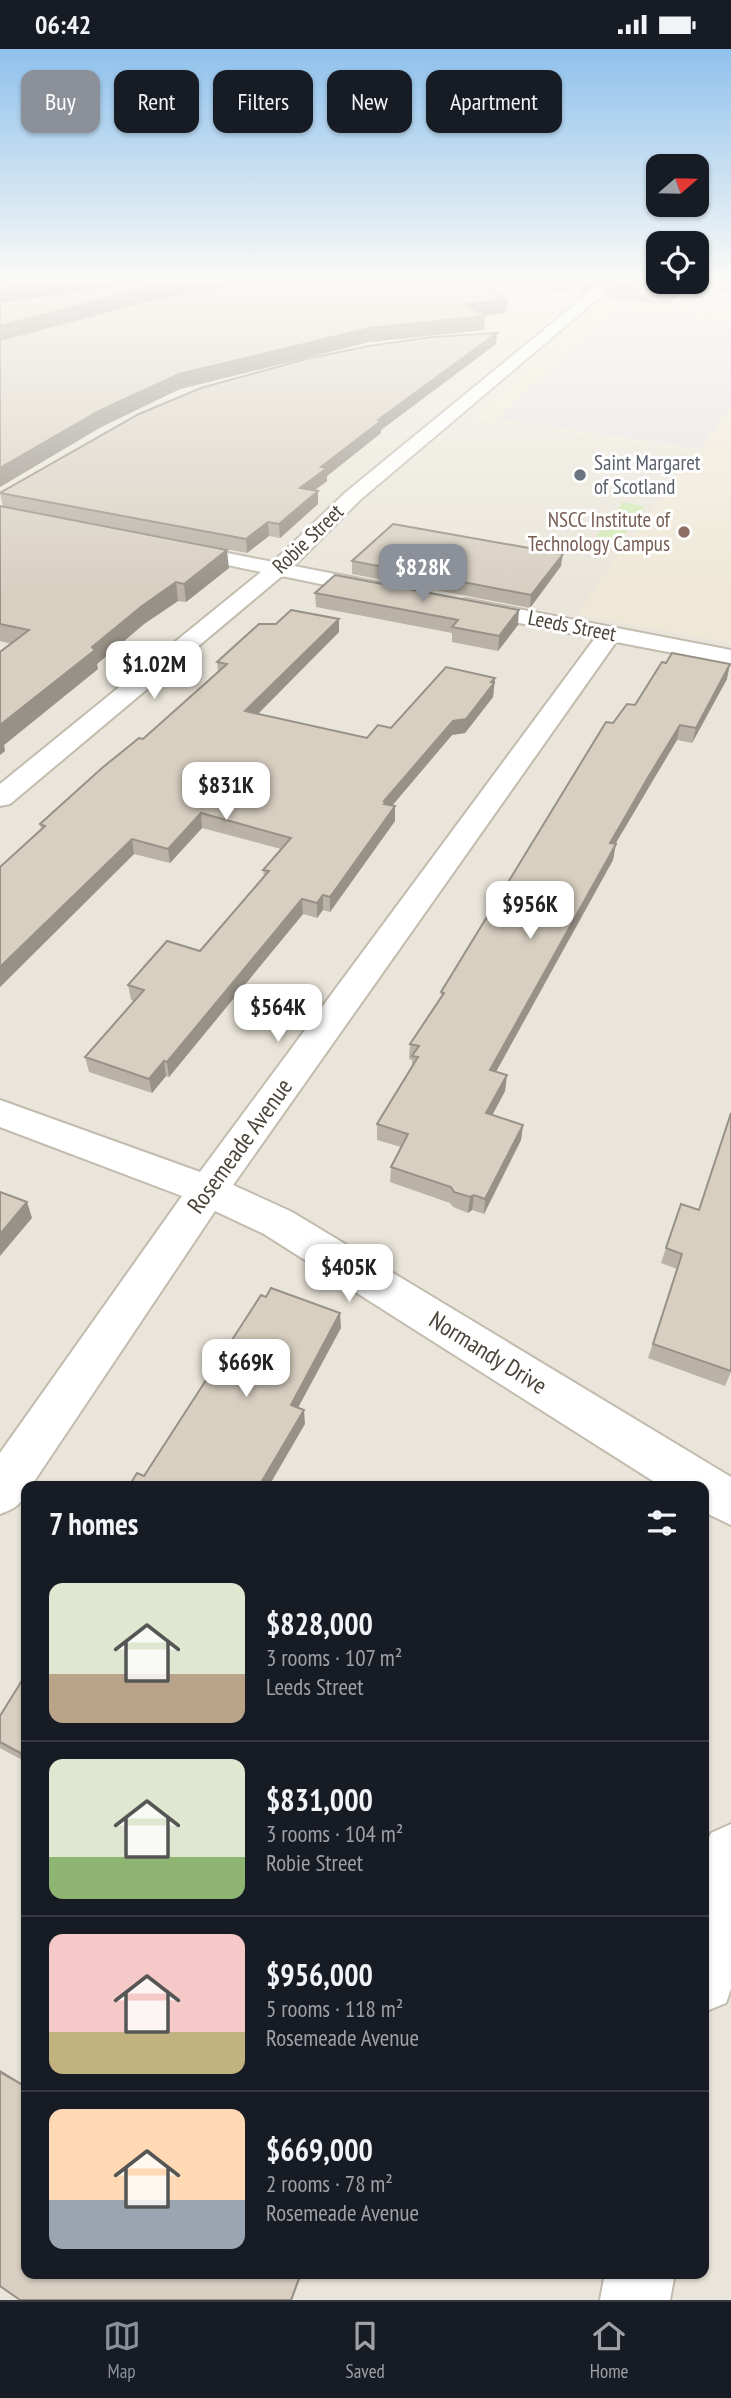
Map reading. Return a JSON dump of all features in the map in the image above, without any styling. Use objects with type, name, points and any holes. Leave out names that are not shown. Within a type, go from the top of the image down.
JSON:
[{"type":"street","name":"Robie Street","points":[[0,798],[278,569],[353,496],[485,384]]},
{"type":"street","points":[[159,546],[411,595]]},
{"type":"street","name":"Leeds Street","points":[[450,603],[731,657]]},
{"type":"street","name":"Rosemeade Avenue","points":[[0,1492],[208,1190],[610,633]]},
{"type":"street","name":"Normandy Drive","points":[[0,1113],[208,1190],[278,1223],[695,1481]]},
{"type":"street","name":"Normandy Drive","points":[[709,1490],[731,1503]]},
{"type":"street","points":[[709,1957],[731,1853]]},
{"type":"street","points":[[635,2300],[639,2279]]},
{"type":"shaded area","points":[[0,384],[514,384],[476,418],[696,451],[577,614],[731,643],[731,2300],[0,2300]]},
{"type":"shaded area","name":"NSCC Institute of Technology Campus","points":[[513,384],[731,384],[731,643],[577,614],[695,451],[475,418]]},
{"type":"shaded area","points":[[533,384],[731,384],[731,406],[700,449],[495,419]]},
{"type":"green space","points":[[623,502],[645,506],[616,546],[592,542]]},
{"type":"building","points":[[0,384],[157,384],[99,411],[0,468]]},
{"type":"building","points":[[215,384],[427,384],[378,420],[381,421],[321,467],[327,468],[300,488],[318,491],[279,524],[268,522],[246,539],[0,493],[139,414]]},
{"type":"building","points":[[0,506],[227,550],[184,584],[176,582],[142,606],[92,647],[95,650],[0,725],[0,652],[29,630],[0,624]]},
{"type":"building","points":[[393,524],[563,554],[531,595],[352,561]]},
{"type":"building","points":[[335,575],[519,610],[499,636],[452,627],[458,620],[315,593]]},
{"type":"building","points":[[291,610],[339,619],[245,711],[367,738],[378,725],[391,728],[446,667],[495,678],[491,682],[494,683],[466,719],[453,721],[384,801],[384,804],[395,806],[330,897],[323,895],[317,903],[302,899],[167,1062],[164,1061],[149,1079],[85,1057],[144,990],[128,985],[167,941],[200,951],[269,871],[263,870],[291,838],[201,813],[168,849],[132,839],[0,967],[0,867],[45,826],[40,824],[102,768],[139,738],[143,739],[227,664],[217,662],[259,624],[276,624]]},
{"type":"building","points":[[672,653],[730,664],[696,728],[680,725],[650,774],[610,843],[616,844],[490,1070],[507,1075],[486,1113],[523,1125],[485,1199],[454,1192],[451,1187],[391,1167],[408,1134],[377,1124],[418,1057],[412,1056],[419,1046],[410,1044],[444,993],[441,992],[606,722],[613,723],[627,704],[635,705],[662,662],[666,663]]},
{"type":"building","points":[[731,1113],[731,1371],[653,1344],[682,1254],[666,1248],[681,1204],[699,1210]]},
{"type":"building","points":[[0,1192],[27,1202],[0,1234]]},
{"type":"building","points":[[271,1288],[340,1313],[291,1405],[304,1410],[262,1481],[132,1481],[137,1473],[144,1476],[261,1295],[266,1297]]},
{"type":"building","points":[[21,1682],[21,1753],[0,1742],[0,1716]]},
{"type":"building","points":[[0,2072],[21,2084],[21,2279],[299,2279],[291,2300],[20,2300],[0,2286]]},
{"type":"place","name":"Saint Margaret of Scotland","points":[[580,475]]},
{"type":"place","name":"NSCC Institute of Technology Campus","points":[[684,532]]}]
